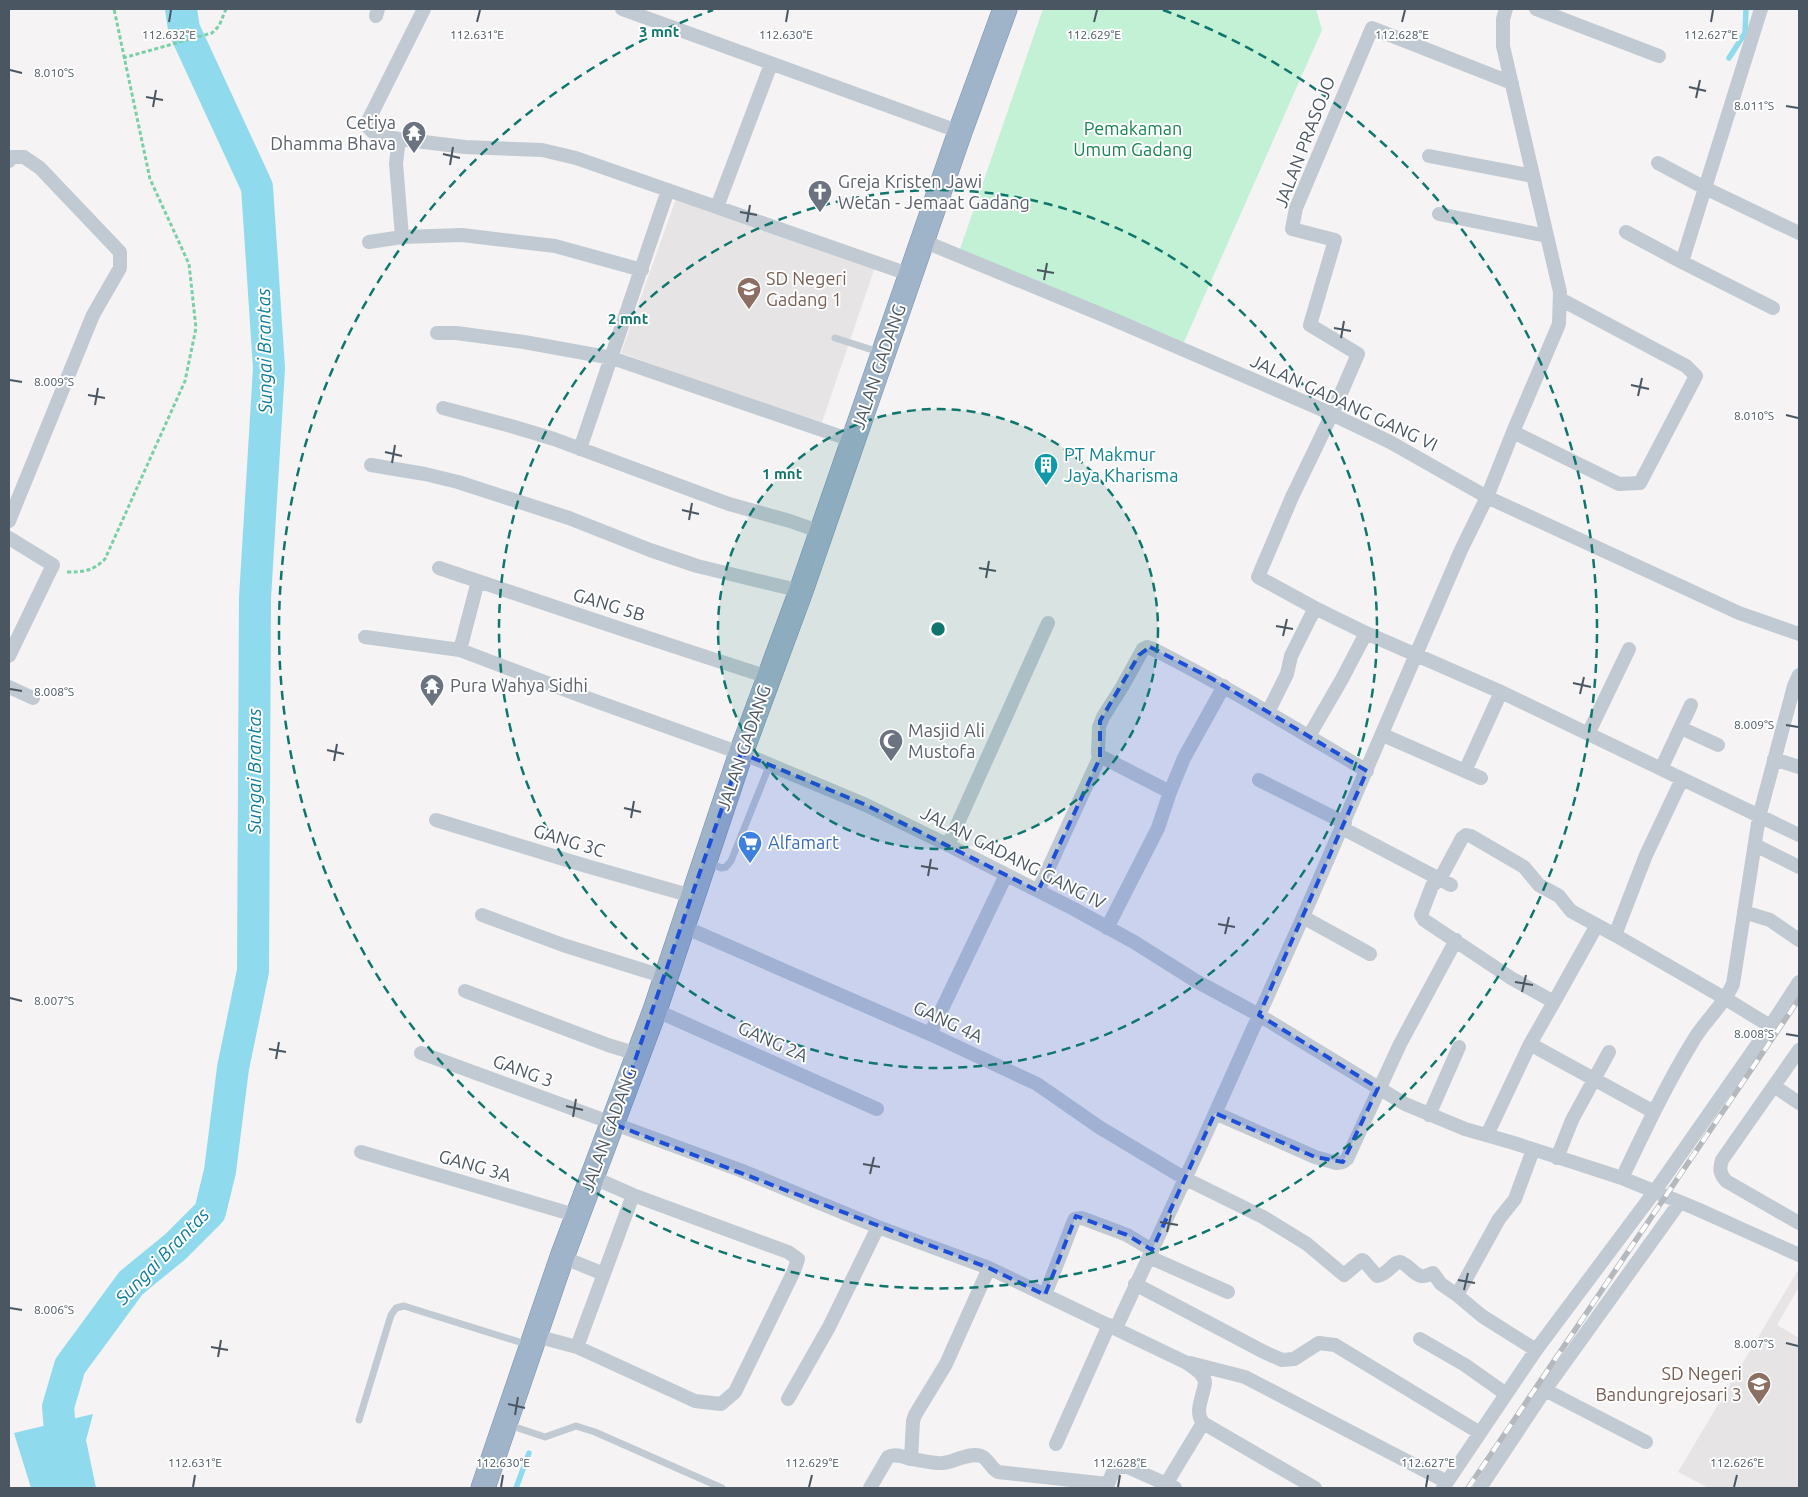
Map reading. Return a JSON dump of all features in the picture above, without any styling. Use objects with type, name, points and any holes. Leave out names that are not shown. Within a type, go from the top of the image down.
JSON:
[{"type":"highway","name":"JALAN GADANG","points":[[483,1488],[562,1258],[666,978],[741,753],[801,592],[960,132],[1006,9]]},
{"type":"street","points":[[424,9],[367,123],[373,132],[381,136],[399,139],[465,147],[542,150],[576,158],[911,275]]},
{"type":"street","points":[[622,9],[960,132]]},
{"type":"street","points":[[1056,1444],[1112,1327],[1150,1254],[1304,917],[1461,550],[1487,497],[1559,324],[1560,292],[1502,34],[1506,9]]},
{"type":"street","points":[[1536,9],[1659,56]]},
{"type":"street","points":[[1682,262],[1761,9]]},
{"type":"street","name":"JALAN PRASOJO","points":[[1332,414],[1358,354],[1310,325],[1335,240],[1292,229],[1296,208],[1372,28],[1512,83]]},
{"type":"street","points":[[718,207],[771,64]]},
{"type":"street","points":[[399,139],[396,164],[402,237]]},
{"type":"street","points":[[1429,156],[1533,176]]},
{"type":"street","points":[[9,161],[12,158],[24,157],[40,168],[120,252],[120,268],[93,315],[9,521]]},
{"type":"street","points":[[1658,163],[1799,233]]},
{"type":"street","points":[[580,449],[668,190]]},
{"type":"street","points":[[1439,214],[1547,236]]},
{"type":"street","points":[[1626,232],[1773,308]]},
{"type":"street","points":[[369,242],[402,237],[462,234],[555,246],[642,270]]},
{"type":"street","name":"JALAN GADANG GANG VI","points":[[923,241],[1110,318],[1332,414],[1390,442],[1487,497],[1739,613],[1799,634]]},
{"type":"street","points":[[1513,432],[1619,484],[1640,484],[1696,376],[1686,366],[1560,299]]},
{"type":"street","points":[[437,333],[456,333],[524,342],[612,358],[854,441]]},
{"type":"street","points":[[443,408],[511,426],[580,449],[729,504],[821,532]]},
{"type":"street","points":[[1332,414],[1292,497],[1258,576],[1315,608],[1366,633],[1501,692],[1799,835]]},
{"type":"street","points":[[371,466],[425,474],[458,482],[569,518],[650,550],[697,566],[801,592]]},
{"type":"street","points":[[9,538],[53,565],[9,656]]},
{"type":"street","name":"GANG 5B","points":[[439,568],[768,677]]},
{"type":"street","points":[[460,650],[478,581]]},
{"type":"street","points":[[1268,712],[1287,674],[1291,656],[1315,608]]},
{"type":"street","points":[[948,845],[1048,623]]},
{"type":"street","points":[[1309,736],[1366,633]]},
{"type":"street","name":"JALAN GADANG GANG IV","points":[[365,637],[460,650],[569,692],[770,764],[866,805],[1108,928],[1196,981],[1259,1015],[1405,1104],[1465,1129],[1622,1178],[1799,1254]]},
{"type":"street","points":[[1170,792],[1100,756],[1098,751],[1100,721],[1144,647],[1153,649],[1224,686],[1367,771]]},
{"type":"street","points":[[1588,734],[1629,649]]},
{"type":"street","points":[[1622,1178],[1654,1112],[1694,1038],[1726,999],[1733,984],[1759,817],[1797,683]]},
{"type":"street","points":[[1108,928],[1158,828],[1184,758],[1224,686]]},
{"type":"street","points":[[9,687],[33,698]]},
{"type":"street","points":[[1465,771],[1501,692]]},
{"type":"street","points":[[1661,770],[1692,706]]},
{"type":"street","points":[[1681,728],[1718,745]]},
{"type":"street","points":[[1382,735],[1481,778]]},
{"type":"street","points":[[1038,891],[1100,756]]},
{"type":"street","points":[[1774,759],[1799,767]]},
{"type":"street","points":[[1614,935],[1646,855],[1682,779]]},
{"type":"street","points":[[1259,780],[1446,882]]},
{"type":"street","name":"GANG 3C","points":[[436,820],[692,896]]},
{"type":"street","points":[[1446,882],[1462,838],[1466,835],[1471,836],[1524,867],[1540,885],[1559,896],[1570,910],[1770,1026]]},
{"type":"street","points":[[1755,846],[1799,867]]},
{"type":"street","points":[[930,1034],[1006,875]]},
{"type":"street","points":[[1446,882],[1432,886],[1421,917],[1511,978],[1554,1002]]},
{"type":"street","points":[[1744,912],[1770,920],[1799,940]]},
{"type":"street","points":[[482,915],[563,945],[666,978]]},
{"type":"street","points":[[1304,917],[1370,954]]},
{"type":"street","points":[[1486,1135],[1530,1044],[1597,925]]},
{"type":"street","name":"GANG 4A","points":[[682,926],[930,1034],[1037,1084],[1099,1127],[1184,1178],[1270,1222],[1307,1244],[1344,1275],[1362,1260],[1364,1260],[1376,1276],[1386,1273],[1399,1261],[1420,1276],[1433,1273],[1441,1284],[1457,1295]]},
{"type":"street","points":[[1215,1113],[1315,1157],[1336,1163],[1343,1162],[1347,1159],[1378,1088],[1400,1044],[1456,940]]},
{"type":"street","points":[[1187,1363],[1224,1370],[1245,1377],[1445,1485],[1536,1350],[1655,1192],[1799,982]]},
{"type":"street","points":[[465,991],[608,1045],[637,1054]]},
{"type":"street","name":"GANG 2A","points":[[654,1010],[877,1108]]},
{"type":"street","points":[[1530,1044],[1654,1112]]},
{"type":"street","points":[[1429,1114],[1459,1047]]},
{"type":"street","points":[[1799,1050],[1722,1160],[1720,1174],[1726,1181],[1799,1223]]},
{"type":"street","points":[[1557,1158],[1572,1120],[1609,1052]]},
{"type":"street","name":"GANG 3","points":[[421,1053],[740,1170],[878,1227],[989,1268],[1187,1363]]},
{"type":"street","points":[[1774,1086],[1799,1103]]},
{"type":"street","points":[[1533,1150],[1516,1199],[1499,1219],[1457,1295],[1482,1316],[1536,1350]]},
{"type":"street","name":"GANG 3A","points":[[361,1152],[578,1216]]},
{"type":"street","points":[[534,1341],[577,1348],[695,1401],[721,1404],[735,1392],[794,1271],[798,1259],[788,1252],[633,1195],[592,1177]]},
{"type":"street","points":[[577,1348],[633,1195]]},
{"type":"street","points":[[1485,1487],[1546,1390],[1680,1202]]},
{"type":"street","points":[[1045,1295],[1075,1219],[1082,1218],[1120,1232],[1150,1254],[1228,1292]]},
{"type":"street","points":[[788,1399],[829,1327],[878,1227]]},
{"type":"street","points":[[562,1258],[604,1274]]},
{"type":"street","points":[[911,1459],[915,1415],[946,1364],[989,1268]]},
{"type":"street","points":[[1135,1284],[1282,1360],[1294,1359],[1319,1343],[1335,1345],[1480,1433]]},
{"type":"street","points":[[1420,1339],[1465,1365],[1506,1394]]},
{"type":"street","points":[[1187,1363],[1205,1379],[1198,1410],[1199,1418],[1203,1423],[1316,1488]]},
{"type":"street","points":[[1546,1390],[1646,1442]]},
{"type":"street","points":[[870,1488],[891,1455],[941,1463],[970,1456],[981,1456],[987,1460],[993,1470],[998,1472],[1108,1484],[1115,1467],[1128,1467],[1170,1486],[1203,1423]]},
{"type":"lane","points":[[835,338],[884,354]]},
{"type":"lane","points":[[705,860],[721,868],[726,867],[731,861],[770,764]]},
{"type":"lane","points":[[359,1420],[391,1315],[396,1308],[404,1306],[534,1341]]},
{"type":"lane","points":[[506,1424],[545,1437],[576,1426],[595,1432],[722,1488]]},
{"type":"path","points":[[53,565],[66,572],[81,572],[96,568],[105,559],[185,381],[196,328],[189,264],[150,179],[114,9]]},
{"type":"path","points":[[123,58],[212,33],[219,26],[226,9]]},
{"type":"highlighted area","points":[[1150,647],[1211,678],[1367,771],[1259,1015],[1378,1088],[1343,1162],[1315,1157],[1215,1113],[1152,1250],[1127,1235],[1076,1216],[1045,1295],[989,1268],[613,1124],[741,753],[866,805],[1038,891],[1100,758],[1100,721],[1139,655]]},
{"type":"shaded area","name":"SD Negeri Gadang 1","points":[[676,199],[875,267],[821,425],[621,353]]},
{"type":"shaded area","name":"SD Negeri Bandungrejosari 3","points":[[1798,1270],[1799,1287],[1777,1325],[1799,1338],[1799,1488],[1709,1488],[1678,1472]]},
{"type":"green space","name":"Pemakaman Umum Gadang","points":[[1043,9],[1316,9],[1322,30],[1184,342],[958,255]]},
{"type":"water","points":[[93,1414],[86,1440],[96,1488],[31,1488],[14,1433]]},
{"type":"waterway","name":"Sungai Brantas","points":[[68,1488],[64,1475],[58,1407],[70,1366],[131,1283],[175,1247],[210,1212],[220,1171],[233,1068],[253,971],[255,598],[269,368],[257,187],[184,29],[181,9]]},
{"type":"waterway","points":[[1729,58],[1745,33],[1746,9]]},
{"type":"waterway","points":[[516,1488],[529,1453]]},
{"type":"railway","points":[[1468,1488],[1799,999]]},
{"type":"place","name":"Cetiya Dhamma Bhava","points":[[414,154]]},
{"type":"place","name":"Greja Kristen Jawi Wetan - Jemaat Gadang","points":[[820,213]]},
{"type":"place","name":"SD Negeri Gadang 1","points":[[749,310]]},
{"type":"place","name":"PT Makmur Jaya Kharisma","points":[[1046,486]]},
{"type":"place","name":"Pura Wahya Sidhi","points":[[432,707]]},
{"type":"place","name":"Masjid Ali Mustofa","points":[[891,762]]},
{"type":"place","name":"Alfamart","points":[[750,864]]},
{"type":"place","name":"SD Negeri Bandungrejosari 3","points":[[1759,1405]]}]
